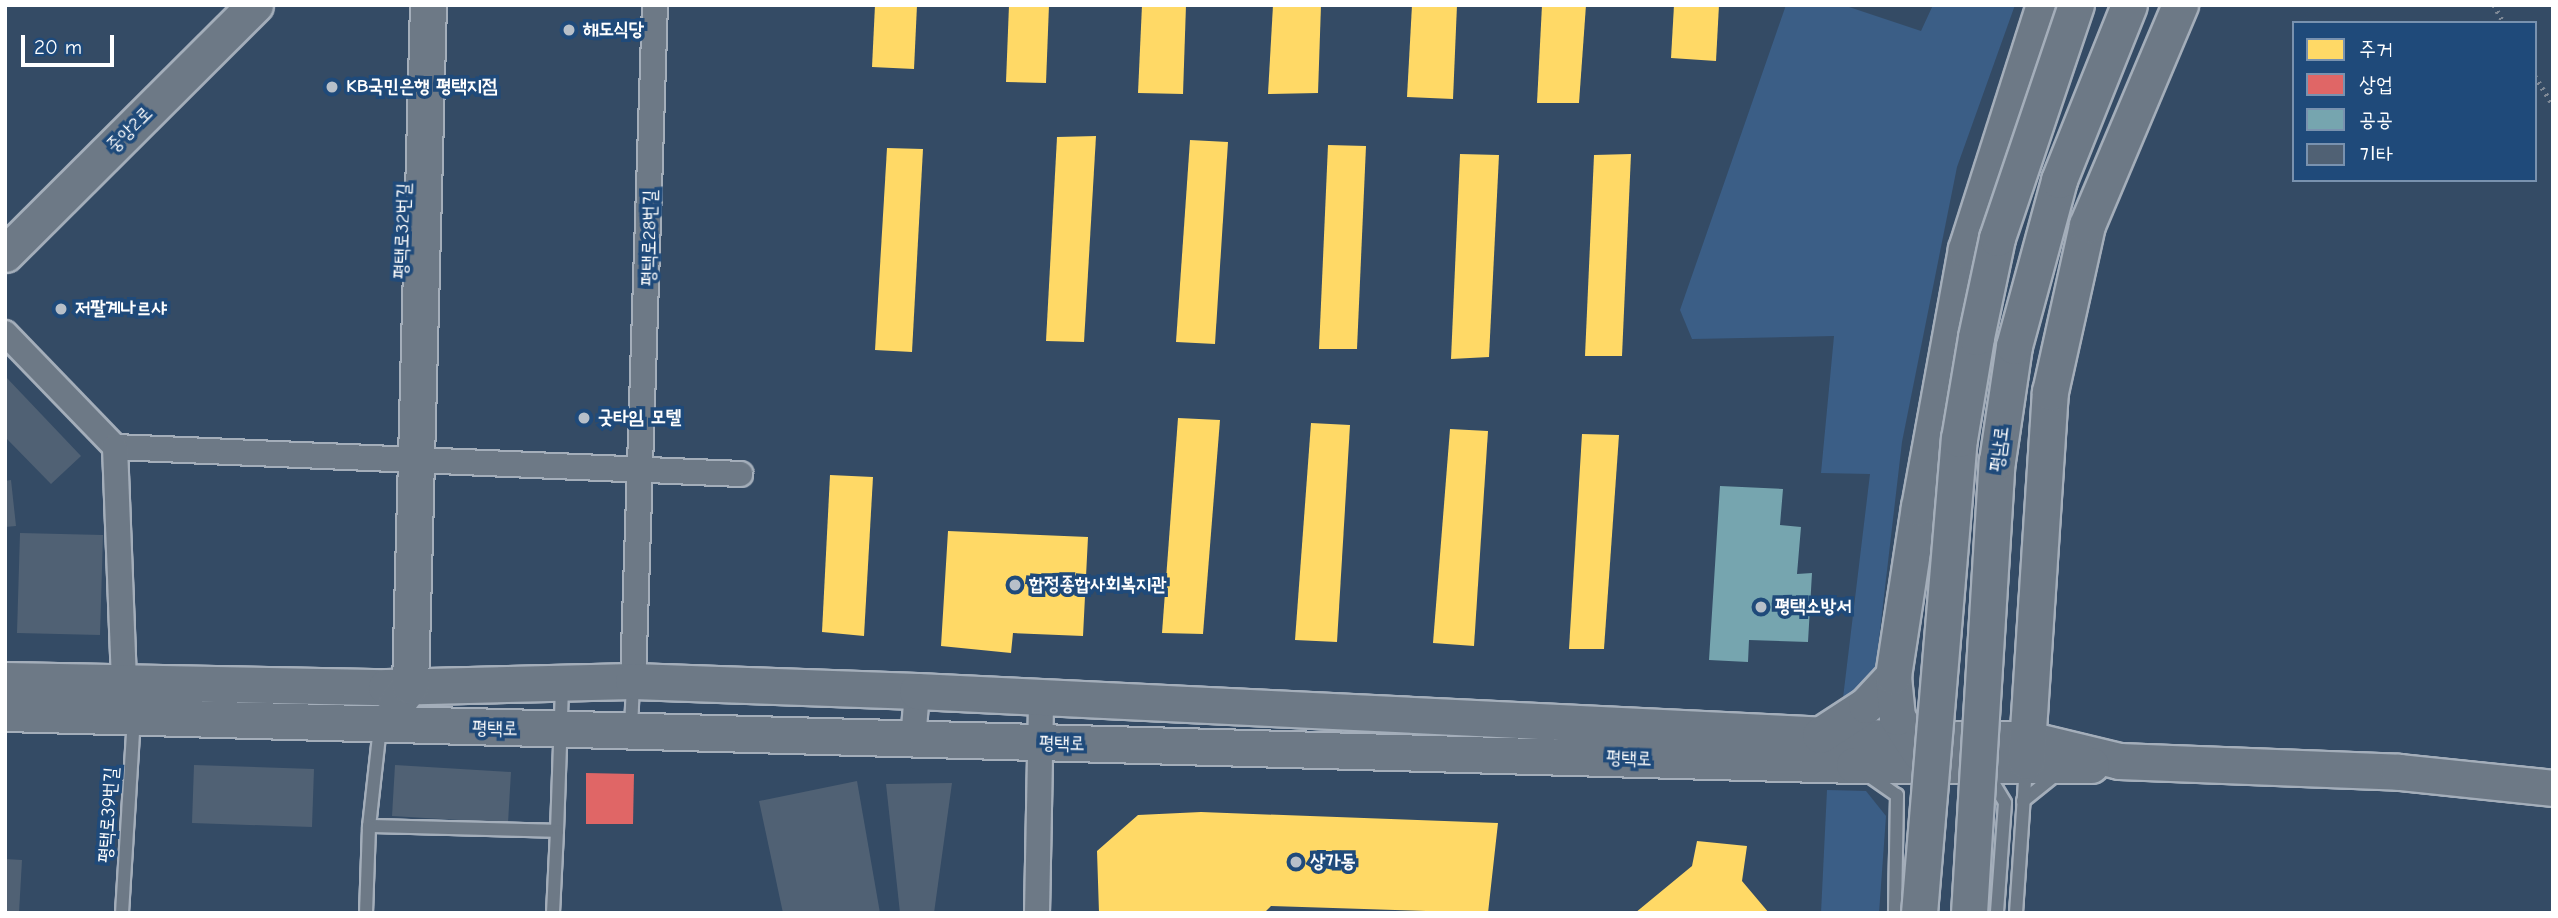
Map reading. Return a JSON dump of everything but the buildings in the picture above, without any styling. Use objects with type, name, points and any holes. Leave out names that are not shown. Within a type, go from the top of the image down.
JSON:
[{"type":"main road","name":"중앙2로","points":[[5,254],[255,5]]},
{"type":"main road","name":"평택로32번길","points":[[380,727],[398,687],[413,5]]},
{"type":"main road","points":[[404,459],[428,5]]},
{"type":"main road","points":[[1926,748],[1897,717],[1893,676],[1966,249],[2044,5]]},
{"type":"main road","points":[[1919,913],[1959,439],[1976,337],[1997,238],[2076,5]]},
{"type":"main road","name":"평남로","points":[[1969,913],[1997,461],[2014,346],[2059,180],[2129,5]]},
{"type":"main road","points":[[2180,5],[2087,225],[2050,392],[2026,769],[2119,761],[2399,772],[2553,788]]},
{"type":"main road","points":[[1820,735],[1866,705],[1893,676]]},
{"type":"main road","name":"평택로","points":[[5,680],[398,687],[562,680],[917,691],[1041,701],[1820,735],[1926,748],[2026,769]]},
{"type":"main road","name":"평택로","points":[[5,713],[380,727],[1854,765],[1926,748],[1984,767],[2026,769],[2064,768],[2119,761]]},
{"type":"street","name":"평택로28번길","points":[[633,681],[644,471],[655,5]]},
{"type":"street","points":[[5,332],[115,447],[124,682]]},
{"type":"street","points":[[115,447],[740,474]]},
{"type":"street","points":[[913,741],[917,691]]},
{"type":"street","points":[[1037,913],[1037,743],[1041,701]]},
{"type":"lane","points":[[553,913],[562,680]]},
{"type":"lane","points":[[631,733],[633,681]]},
{"type":"lane","name":"평택로39번길","points":[[122,913],[134,719]]},
{"type":"lane","points":[[366,913],[369,826],[380,727]]},
{"type":"lane","points":[[1854,765],[1897,795],[1895,913]]},
{"type":"lane","points":[[1984,767],[2005,803],[1997,913]]},
{"type":"lane","points":[[2016,913],[2026,769]]},
{"type":"lane","points":[[369,826],[557,831]]},
{"type":"path","points":[[2494,5],[2503,21]]},
{"type":"path","points":[[2537,79],[2553,105]]},
{"type":"shaded area","points":[[1786,5],[1843,5],[1921,31],[1933,5],[2015,5],[1957,167],[1902,442],[1874,682],[1860,696],[1843,698],[1870,474],[1821,473],[1834,336],[1692,339],[1680,310]]},
{"type":"shaded area","points":[[1827,790],[1866,791],[1886,816],[1879,913],[1821,913]]},
{"type":"place","name":"해도식당","points":[[569,30]]},
{"type":"place","name":"KB국민은행 평택지점","points":[[332,87]]},
{"type":"place","name":"저팔계나르샤","points":[[61,309]]},
{"type":"place","name":"굿타임 모텔","points":[[584,418]]},
{"type":"place","name":"합정종합사회복지관","points":[[1015,585]]},
{"type":"place","name":"평택소방서","points":[[1761,607]]},
{"type":"place","name":"상가동","points":[[1296,862]]}]
